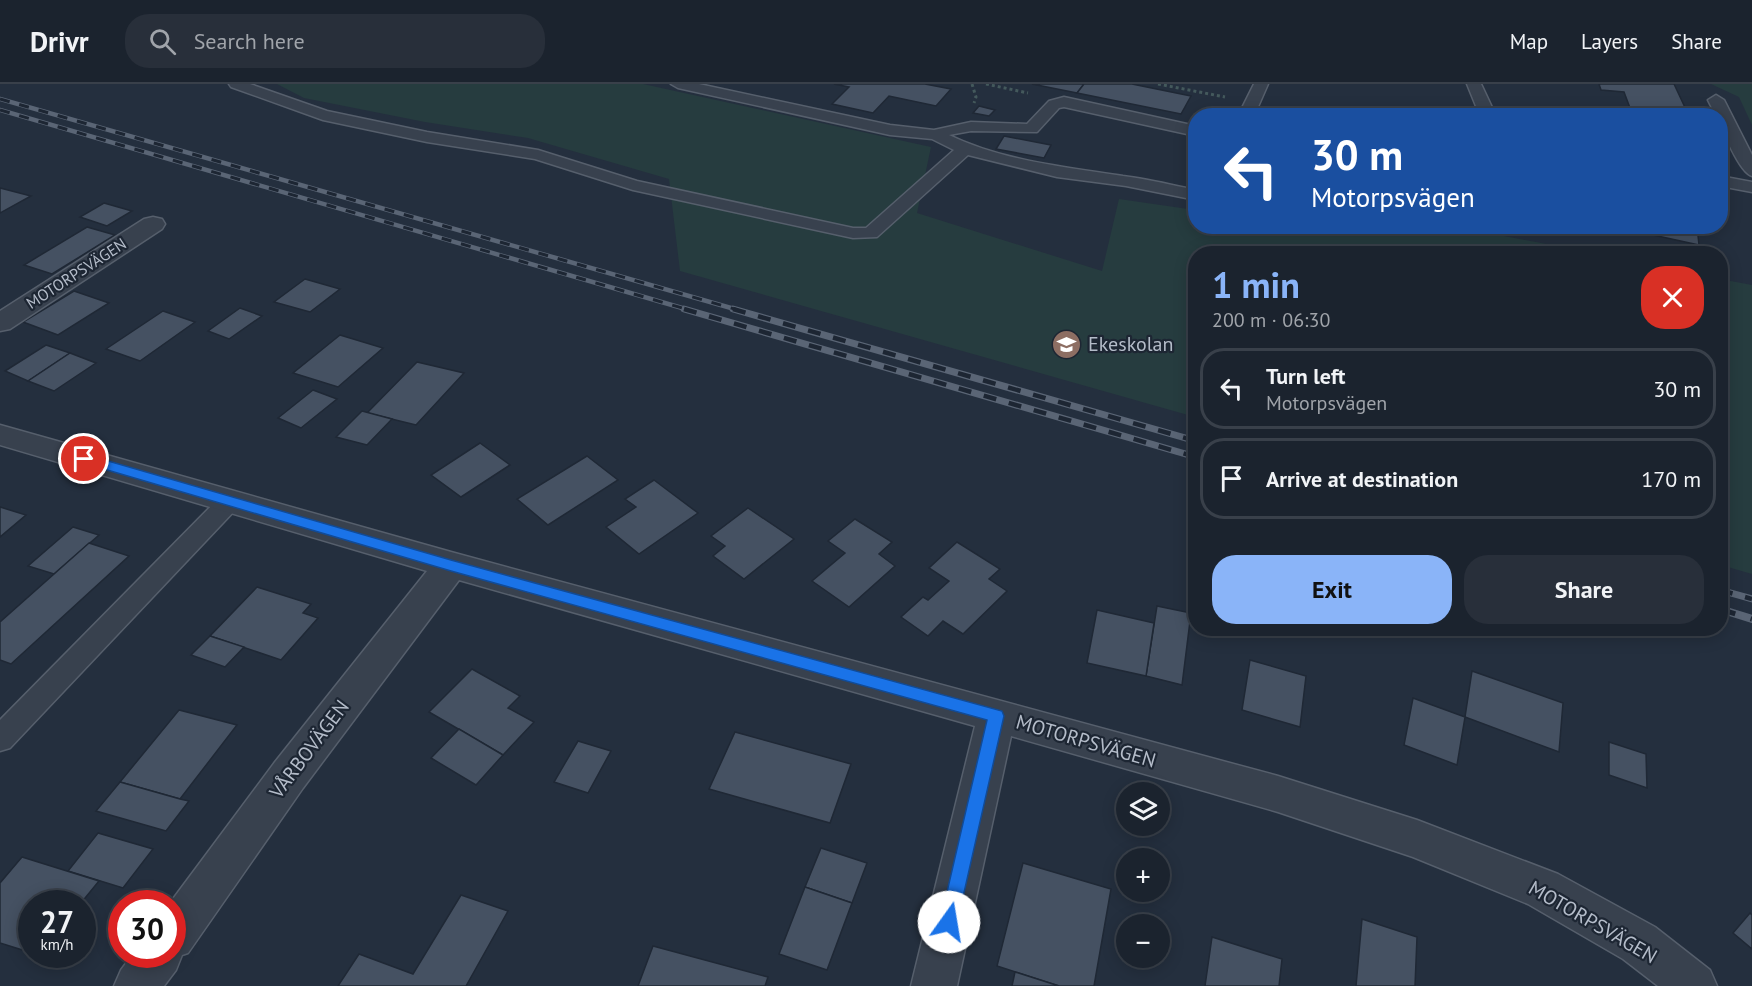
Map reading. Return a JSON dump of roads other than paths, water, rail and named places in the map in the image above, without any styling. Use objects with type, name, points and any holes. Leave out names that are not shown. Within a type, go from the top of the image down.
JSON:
[{"type":"street","name":"MOTORPSVÄGEN","points":[[0,323],[153,224]]},
{"type":"street","name":"MOTORPSVÄGEN","points":[[0,435],[231,500],[451,566],[1278,794],[1417,839],[1542,889],[1639,944],[1694,986]]},
{"type":"street","name":"VÅRBOVÄGEN","points":[[186,918],[289,775],[451,566]]},
{"type":"street","points":[[934,986],[996,716]]},
{"type":"street","points":[[137,986],[150,968]]},
{"type":"lane","points":[[236,84],[323,115],[427,137],[538,155],[633,185],[853,233],[871,233],[965,149]]},
{"type":"lane","points":[[678,84],[890,130],[936,135],[965,149],[1057,172],[1126,181],[1188,193]]},
{"type":"lane","points":[[1249,108],[1261,84]]},
{"type":"lane","points":[[1474,84],[1484,108]]},
{"type":"lane","points":[[1716,100],[1720,108]]},
{"type":"lane","points":[[936,135],[949,129],[965,127],[1031,129],[1054,104],[1064,102],[1188,128]]},
{"type":"lane","points":[[1728,124],[1752,171]]},
{"type":"lane","points":[[1728,183],[1752,188]]},
{"type":"lane","points":[[0,739],[231,500]]},
{"type":"railway","points":[[0,99],[738,310]]},
{"type":"railway","points":[[0,110],[689,310]]},
{"type":"railway","points":[[684,309],[1188,455]]},
{"type":"railway","points":[[733,309],[1188,439]]},
{"type":"railway","points":[[1728,592],[1752,599]]},
{"type":"railway","points":[[1728,612],[1752,619]]},
{"type":"place","name":"Ekeskolan","points":[[1067,344]]}]
